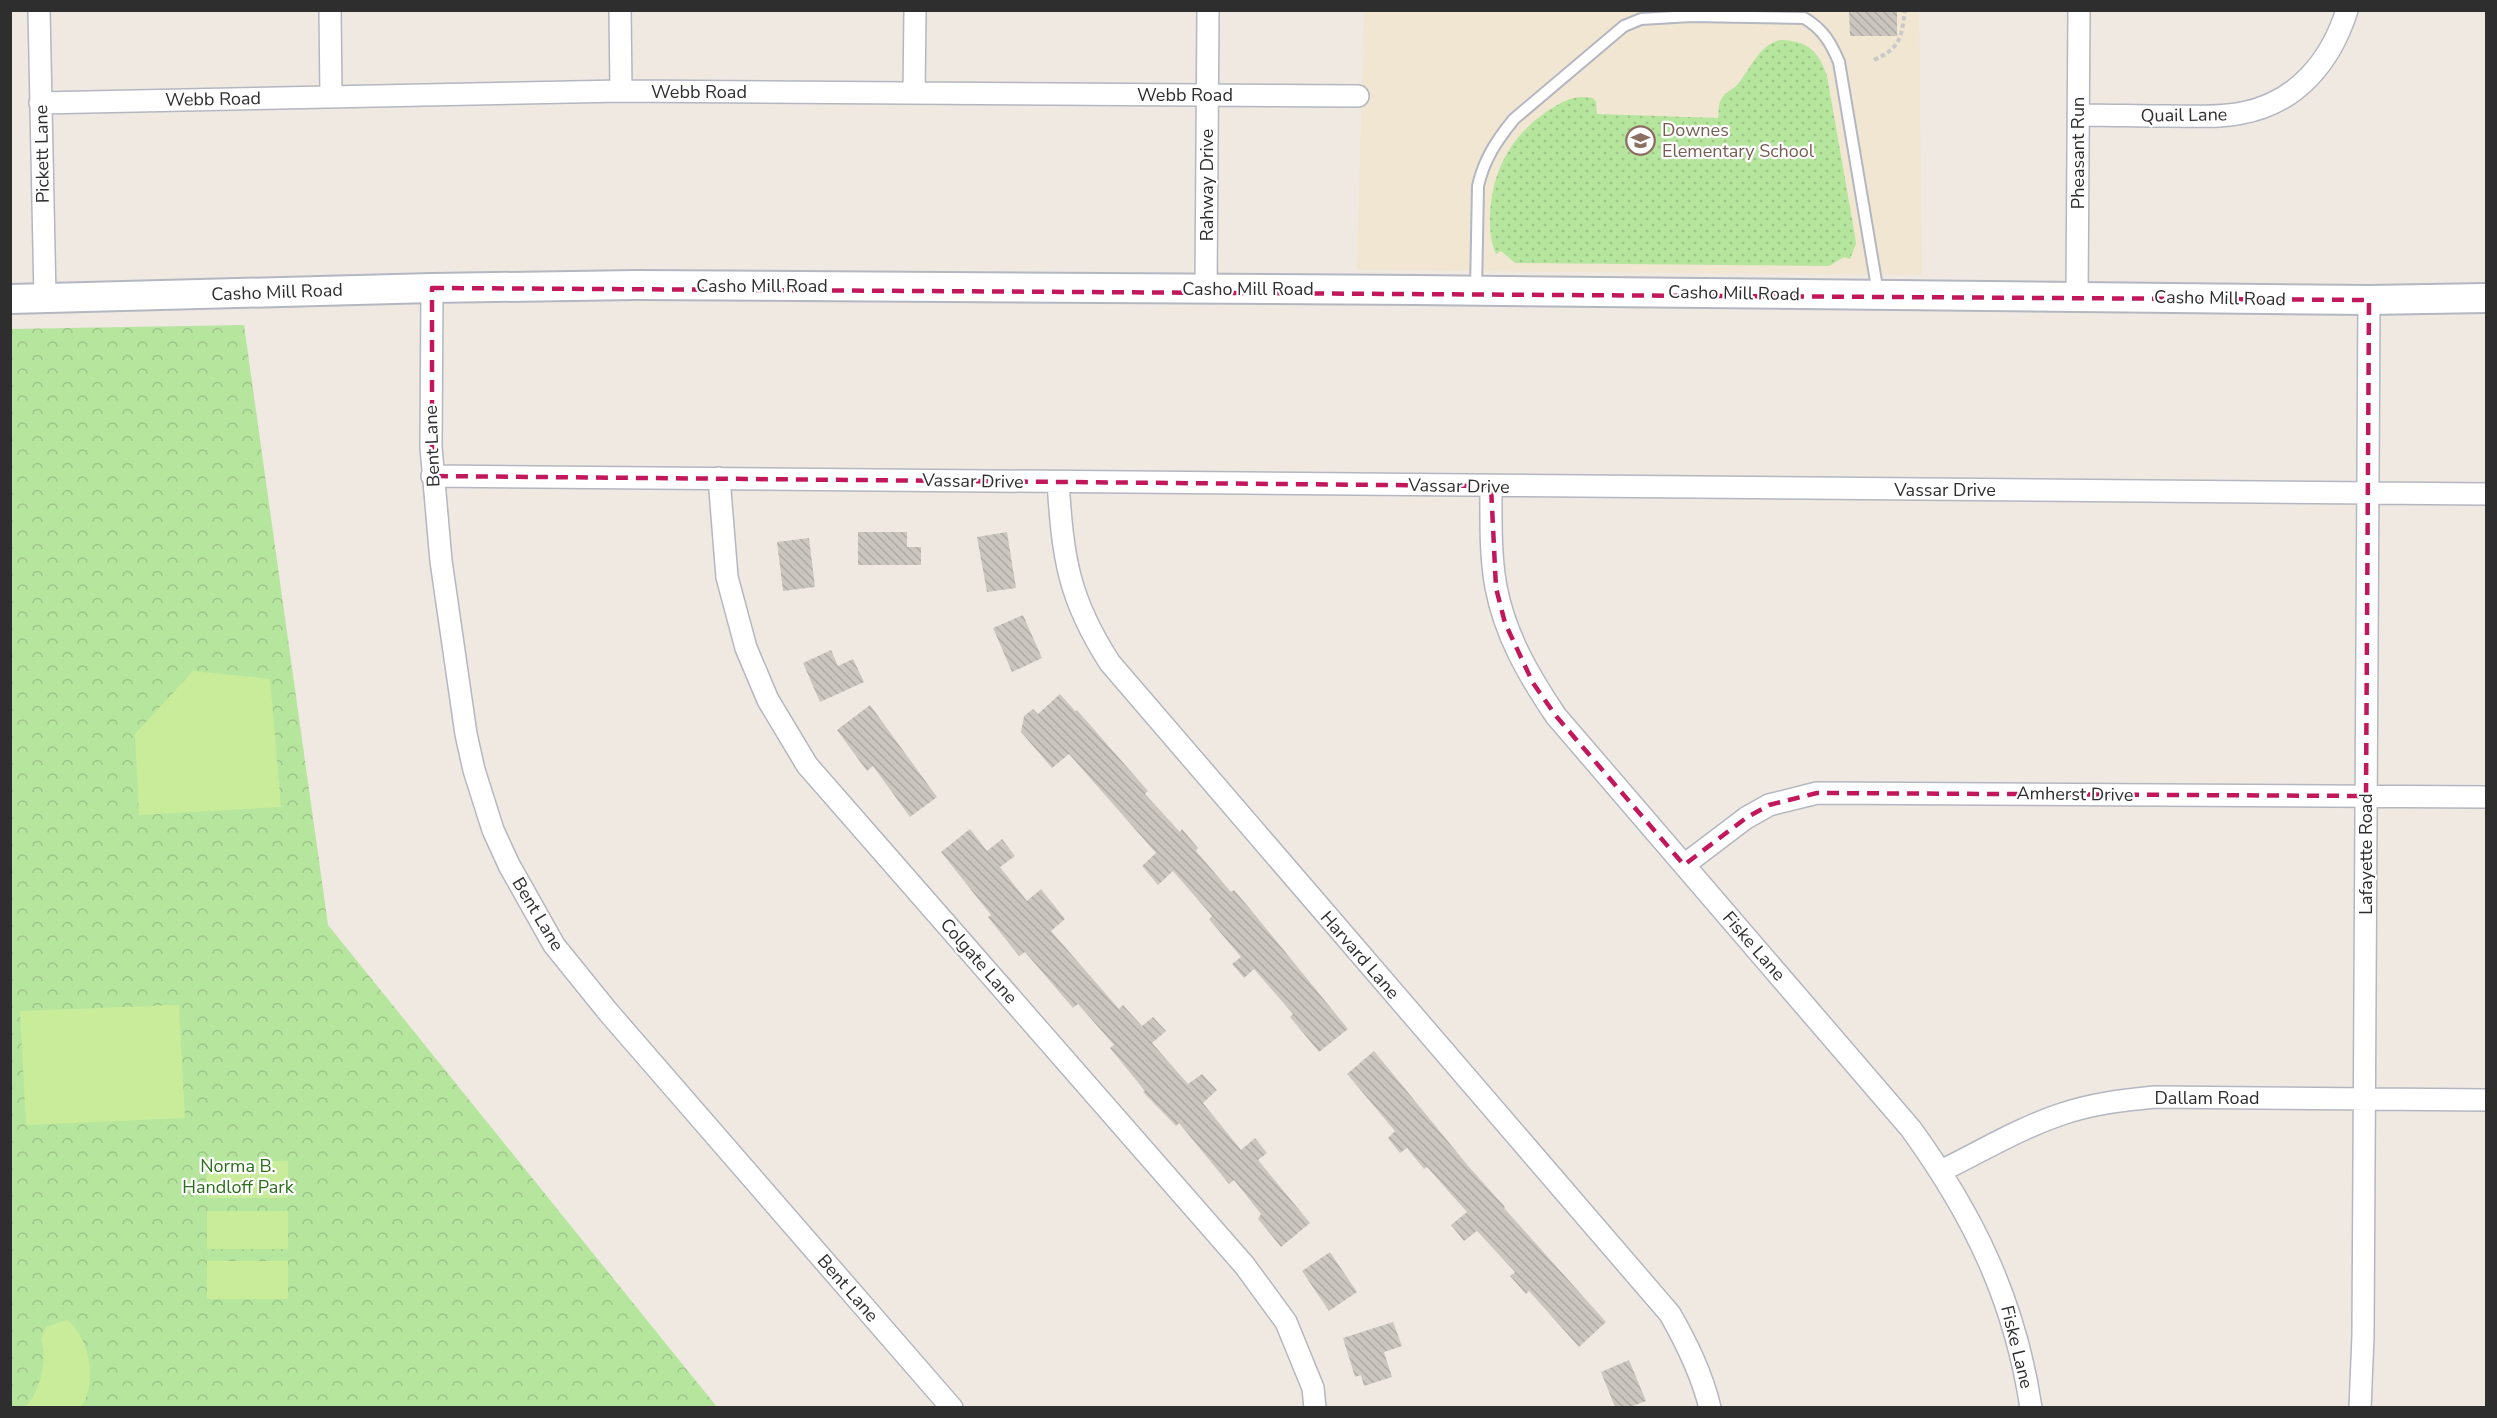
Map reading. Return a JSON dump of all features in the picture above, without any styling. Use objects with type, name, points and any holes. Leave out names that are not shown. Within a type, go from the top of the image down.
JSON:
[{"type":"street","name":"Pickett Lane","points":[[39,10],[45,298]]},
{"type":"street","points":[[330,10],[331,97]]},
{"type":"street","points":[[620,10],[621,91]]},
{"type":"street","points":[[914,93],[915,10]]},
{"type":"street","name":"Rahway Drive","points":[[1206,288],[1208,10]]},
{"type":"street","name":"Pheasant Run","points":[[2077,296],[2079,10]]},
{"type":"street","name":"Quail Lane","points":[[2078,115],[2216,116],[2242,114],[2266,107],[2296,90],[2326,59],[2340,35],[2347,10]]},
{"type":"street","name":"Webb Road","points":[[40,103],[621,91],[1358,96]]},
{"type":"street","name":"Casho Mill Road","points":[[10,299],[636,285],[1206,288],[2369,300],[2487,297]]},
{"type":"street","name":"Bent Lane","points":[[432,288],[430,413],[432,476],[441,561],[466,734],[474,770],[493,830],[531,907],[554,945],[609,1013],[952,1407]]},
{"type":"street","name":"Lafayette Road","points":[[2360,1407],[2363,1336],[2369,300]]},
{"type":"street","name":"Vassar Drive","points":[[432,476],[2487,494]]},
{"type":"street","name":"Colgate Lane","points":[[718,478],[727,578],[746,648],[768,700],[807,765],[1245,1266],[1286,1322],[1313,1388],[1315,1407]]},
{"type":"street","name":"Harvard Lane","points":[[1058,482],[1066,569],[1088,627],[1110,663],[1670,1314],[1700,1372],[1710,1407]]},
{"type":"street","name":"Fiske Lane","points":[[1491,486],[1491,548],[1496,588],[1505,622],[1533,682],[1556,716],[1911,1129],[1941,1171],[1972,1222],[2005,1302],[2018,1345],[2031,1407]]},
{"type":"street","name":"Amherst Drive","points":[[1684,865],[1746,818],[1769,805],[1817,793],[2487,797]]},
{"type":"street","name":"Dallam Road","points":[[1941,1171],[2029,1127],[2060,1115],[2121,1100],[2155,1097],[2487,1100]]},
{"type":"lane","points":[[1476,291],[1478,186],[1482,169],[1500,136],[1514,119],[1624,26],[1641,19],[1691,16],[1804,18],[1818,26],[1830,41],[1839,63],[1878,295]]},
{"type":"path","points":[[1874,60],[1889,53],[1900,42],[1905,10]]},
{"type":"highlighted area","points":[[432,288],[2369,300],[2366,796],[1817,793],[1769,805],[1746,818],[1684,865],[1556,716],[1533,683],[1505,623],[1496,588],[1491,486],[432,476]]},
{"type":"shaded area","name":"Downes Elementary School","points":[[1364,11],[1919,11],[1922,275],[1357,270]]},
{"type":"green space","points":[[1780,40],[1798,42],[1811,49],[1816,53],[1827,76],[1855,236],[1856,244],[1850,259],[1844,257],[1829,266],[1515,263],[1501,251],[1496,254],[1491,237],[1490,218],[1498,172],[1512,145],[1533,122],[1546,112],[1568,100],[1586,97],[1593,98],[1596,102],[1597,114],[1718,118],[1722,97],[1738,84],[1766,47]]},
{"type":"green space","name":"Norma B. Handloff Park","points":[[244,325],[328,925],[717,1407],[11,1407],[10,329]]},
{"type":"green space","points":[[193,671],[270,679],[281,807],[139,815],[135,734]]},
{"type":"green space","points":[[179,1005],[185,1118],[26,1125],[20,1011]]},
{"type":"green space","points":[[206,1161],[288,1161],[288,1198],[207,1198]]},
{"type":"green space","points":[[207,1211],[288,1211],[288,1249],[207,1249]]},
{"type":"green space","points":[[207,1261],[288,1261],[288,1299],[207,1299]]},
{"type":"green space","points":[[67,1320],[81,1338],[89,1361],[89,1386],[86,1397],[81,1407],[25,1407],[35,1393],[41,1375],[44,1356],[41,1339],[46,1327]]},
{"type":"building","points":[[1849,10],[1897,10],[1897,36],[1850,36]]},
{"type":"building","points":[[858,532],[907,532],[907,547],[921,547],[921,565],[858,565]]},
{"type":"building","points":[[1007,532],[1016,588],[987,592],[977,537]]},
{"type":"building","points":[[809,538],[815,587],[783,591],[777,542]]},
{"type":"building","points":[[1023,615],[1042,658],[1012,672],[993,628]]},
{"type":"building","points":[[831,650],[838,666],[853,659],[864,682],[820,702],[803,663]]},
{"type":"building","points":[[1060,694],[1075,711],[1077,710],[1148,791],[1145,794],[1180,832],[1182,829],[1198,848],[1196,851],[1231,892],[1234,890],[1348,1029],[1319,1052],[1290,1017],[1293,1014],[1254,969],[1244,978],[1232,964],[1241,957],[1209,919],[1212,916],[1173,871],[1158,885],[1142,866],[1156,853],[1069,754],[1052,768],[1021,732],[1024,716],[1033,709],[1038,714]]},
{"type":"building","points":[[870,705],[937,797],[910,817],[873,766],[867,771],[837,730]]},
{"type":"building","points":[[970,829],[987,851],[1002,839],[1015,856],[1000,867],[1027,901],[1041,889],[1065,919],[1051,931],[1119,1009],[1123,1005],[1142,1026],[1153,1017],[1166,1031],[1152,1043],[1188,1084],[1202,1074],[1217,1090],[1203,1103],[1241,1150],[1255,1138],[1267,1153],[1258,1160],[1310,1223],[1281,1247],[1258,1219],[1261,1214],[1234,1180],[1229,1184],[1179,1123],[1176,1126],[1143,1092],[1145,1091],[1110,1048],[1114,1045],[1078,1004],[1073,1008],[1025,952],[1019,956],[988,917],[991,915],[941,852]]},
{"type":"building","points":[[1374,1051],[1504,1208],[1606,1322],[1579,1347],[1529,1291],[1526,1294],[1510,1276],[1515,1272],[1477,1231],[1464,1241],[1451,1225],[1467,1212],[1427,1167],[1424,1169],[1407,1148],[1400,1153],[1388,1138],[1395,1131],[1347,1074]]},
{"type":"building","points":[[1330,1252],[1357,1292],[1329,1311],[1302,1271]]},
{"type":"building","points":[[1393,1322],[1402,1346],[1384,1352],[1392,1377],[1364,1386],[1361,1375],[1355,1377],[1343,1338]]},
{"type":"building","points":[[1629,1360],[1646,1401],[1630,1407],[1615,1407],[1601,1372]]},
{"type":"place","name":"Downes Elementary School","points":[[1641,140]]}]
